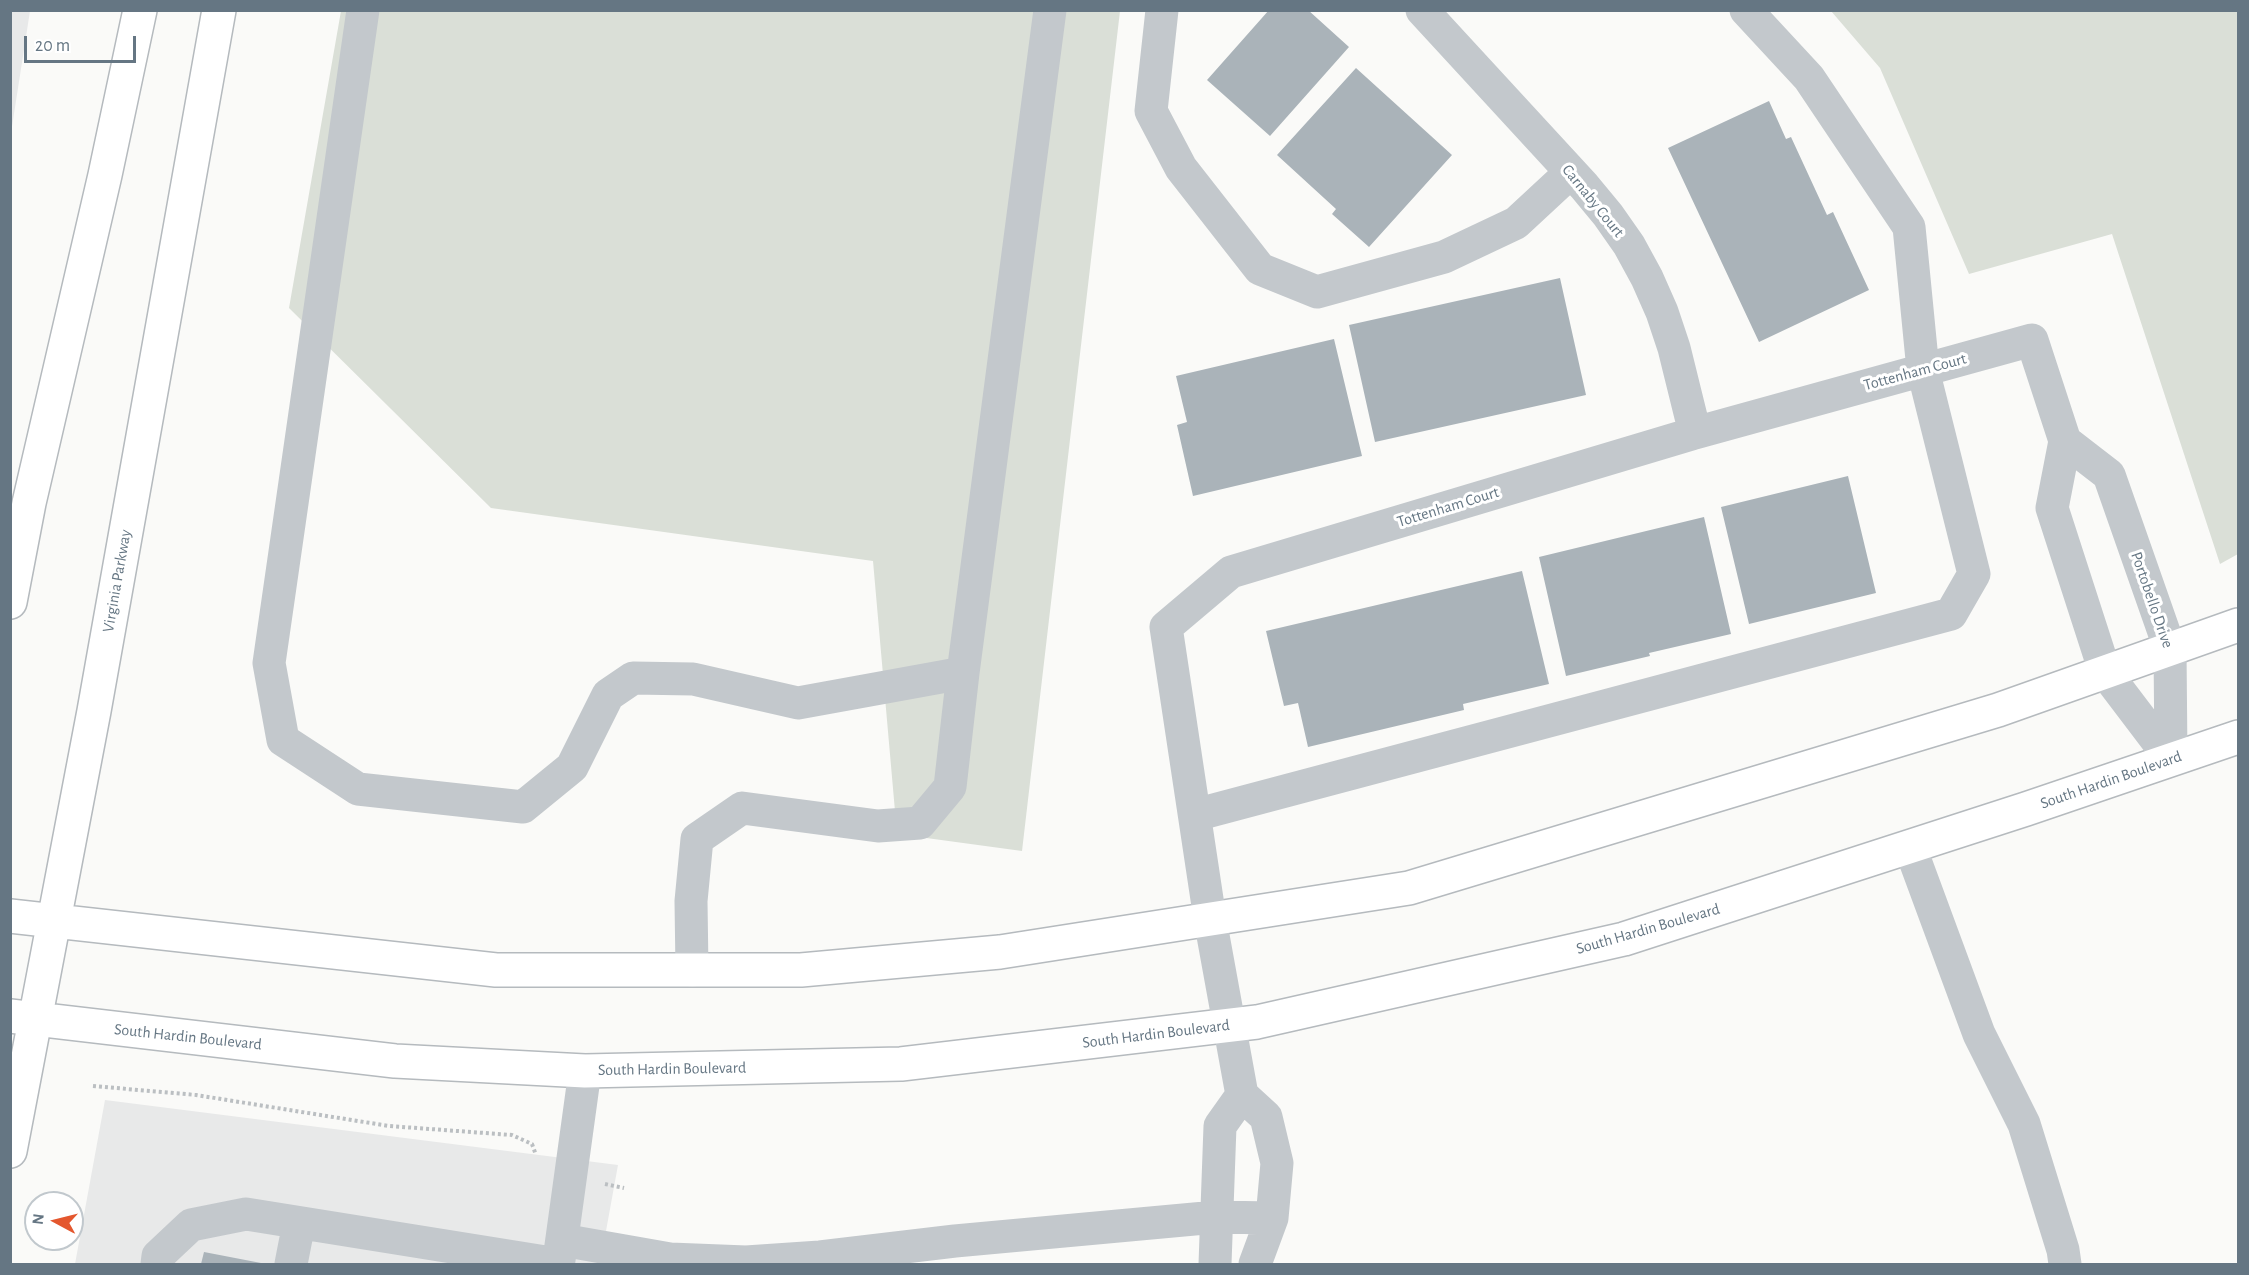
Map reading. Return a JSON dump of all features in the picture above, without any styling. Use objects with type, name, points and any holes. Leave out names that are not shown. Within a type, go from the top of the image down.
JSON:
[{"type":"main road","points":[[10,602],[28,503],[105,175],[140,10]]},
{"type":"main road","name":"Virginia Parkway","points":[[10,1151],[23,1018],[54,922],[219,10]]},
{"type":"main road","points":[[10,916],[496,970],[801,970],[1000,952],[1409,888],[1998,710],[2238,625]]},
{"type":"main road","name":"South Hardin Boulevard","points":[[23,1018],[395,1061],[585,1071],[901,1064],[1229,1026],[1257,1022],[1624,939],[1910,847],[2238,737]]},
{"type":"street","points":[[363,10],[269,663],[283,740],[358,789],[523,807],[572,767],[608,695],[633,678],[693,679],[798,703],[963,673]]},
{"type":"street","points":[[692,970],[691,901],[697,839],[742,808],[878,826],[920,823],[951,787],[963,673],[1050,10]]},
{"type":"street","points":[[1162,10],[1151,111],[1181,168],[1260,269],[1279,277],[1317,292],[1444,257],[1516,223],[1571,172]]},
{"type":"street","name":"Carnaby Court","points":[[1422,10],[1571,172],[1608,215],[1629,246],[1662,312],[1674,348],[1695,432]]},
{"type":"street","points":[[1195,815],[1951,614],[1974,574],[1923,370],[1909,227],[1809,78],[1746,10]]},
{"type":"street","name":"Tottenham Court","points":[[1242,1095],[1210,919],[1166,627],[1231,572],[1695,432],[2032,340],[2065,441]]},
{"type":"street","points":[[2065,441],[2052,508],[2105,672],[2171,759]]},
{"type":"street","name":"Portobello Drive","points":[[2065,441],[2109,475],[2170,649],[2171,759]]},
{"type":"street","points":[[1910,847],[1979,1034],[2024,1124],[2063,1250],[2065,1264]]},
{"type":"street","points":[[559,1256],[585,1071]]},
{"type":"street","points":[[1215,1264],[1220,1126],[1242,1095],[1266,1117],[1277,1163],[1272,1218],[1255,1264]]},
{"type":"street","points":[[157,1264],[158,1256],[191,1225],[246,1214],[299,1223],[559,1256],[670,1262],[746,1262],[953,1253],[1216,1217],[1272,1218]]},
{"type":"street","points":[[291,1264],[299,1223]]},
{"type":"path","points":[[93,1086],[196,1095],[389,1126],[512,1135],[532,1144],[540,1171],[624,1188]]},
{"type":"shaded area","points":[[10,11],[30,11],[11,133]]},
{"type":"shaded area","points":[[341,11],[1120,11],[1022,851],[897,834],[873,561],[491,508],[289,308]]},
{"type":"shaded area","points":[[1831,11],[2238,11],[2238,554],[2220,564],[2112,234],[1969,274],[1880,68]]},
{"type":"shaded area","points":[[105,1100],[618,1165],[600,1264],[75,1264],[77,1251],[84,1251],[84,1215]]},
{"type":"building","points":[[1269,10],[1308,10],[1349,47],[1270,136],[1207,80]]},
{"type":"building","points":[[1356,68],[1452,155],[1369,247],[1332,214],[1336,209],[1277,155]]},
{"type":"building","points":[[1769,101],[1786,139],[1791,137],[1827,215],[1833,212],[1869,290],[1759,342],[1668,148]]},
{"type":"building","points":[[1560,278],[1586,395],[1375,442],[1349,325]]},
{"type":"building","points":[[1334,339],[1362,456],[1193,496],[1177,425],[1187,422],[1176,376]]},
{"type":"building","points":[[1848,476],[1876,593],[1749,624],[1721,507]]},
{"type":"building","points":[[1704,517],[1731,634],[1649,653],[1650,656],[1566,676],[1539,557]]},
{"type":"building","points":[[1522,571],[1549,684],[1463,704],[1464,710],[1308,747],[1298,703],[1284,706],[1266,631]]},
{"type":"building","points":[[204,1252],[261,1263],[261,1264],[201,1264]]}]
